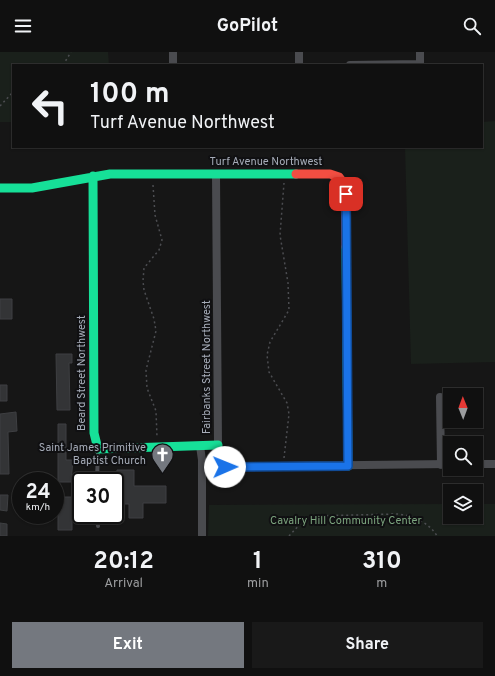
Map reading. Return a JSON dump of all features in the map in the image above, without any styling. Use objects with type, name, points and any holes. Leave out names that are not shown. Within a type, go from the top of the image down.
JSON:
[{"type":"street","points":[[173,52],[173,64]]},
{"type":"street","points":[[299,52],[299,64]]},
{"type":"street","points":[[420,52],[420,64]]},
{"type":"street","name":"Turf Avenue Northwest","points":[[0,188],[35,188],[93,176],[152,174],[285,173],[330,174],[339,177],[345,185],[348,466]]},
{"type":"street","name":"Fairbanks Street Northwest","points":[[216,174],[218,445],[225,467]]},
{"type":"street","name":"Beard Street Northwest","points":[[93,176],[94,442],[98,449]]},
{"type":"street","points":[[202,467],[441,464],[440,397]]},
{"type":"street","points":[[98,449],[218,445]]},
{"type":"street","points":[[200,446],[202,467],[202,536]]},
{"type":"street","points":[[483,464],[495,464]]},
{"type":"lane","points":[[97,472],[98,449]]},
{"type":"path","points":[[64,64],[70,52]]},
{"type":"path","points":[[0,106],[12,93]]},
{"type":"path","points":[[284,466],[284,449],[288,414],[287,403],[269,372],[267,355],[270,342],[289,310],[288,283],[280,235],[285,173]]},
{"type":"path","points":[[152,174],[155,215],[162,240],[159,250],[144,268],[143,281],[144,290],[154,319],[156,331],[146,370],[147,388],[156,411],[157,447]]},
{"type":"path","points":[[289,536],[302,522],[312,516],[401,514],[421,521],[429,526],[437,536]]},
{"type":"green space","points":[[0,52],[108,52],[109,64],[12,64],[12,122],[0,122]]},
{"type":"green space","points":[[495,121],[495,362],[411,364],[405,148],[483,148],[483,122]]},
{"type":"green space","name":"Cavalry Hill Community Center","points":[[443,504],[443,524],[483,524],[483,504],[495,504],[495,536],[208,536],[209,505]]},
{"type":"building","points":[[0,299],[12,299],[12,319],[0,319]]},
{"type":"building","points":[[56,354],[72,354],[72,363],[69,363],[70,410],[57,410]]},
{"type":"building","points":[[0,385],[7,385],[7,401],[0,401]]},
{"type":"building","points":[[16,412],[17,431],[8,432],[9,474],[0,474],[0,414]]},
{"type":"building","points":[[58,424],[66,424],[66,460],[73,460],[71,482],[64,482],[64,472],[58,472]]},
{"type":"building","points":[[117,470],[134,470],[134,486],[166,486],[166,503],[143,503],[143,518],[129,518],[129,504],[124,504],[124,472],[117,472]]},
{"type":"building","points":[[0,495],[8,495],[7,511],[0,510]]},
{"type":"building","points":[[64,497],[72,497],[72,530],[58,530],[58,524],[64,524]]},
{"type":"building","points":[[0,523],[7,524],[7,536],[0,536]]},
{"type":"traffic: fast","points":[[0,188],[32,188],[110,174],[296,174]]},
{"type":"traffic: fast","points":[[93,176],[94,433],[98,449],[218,445]]},
{"type":"traffic: fast","points":[[346,247],[348,466]]},
{"type":"traffic: jam","points":[[296,174],[330,174],[339,177],[345,185],[346,247]]},
{"type":"place","name":"Saint James Primitive Baptist Church","points":[[162,474]]},
{"type":"route","points":[[225,467],[348,466],[346,194]]}]
